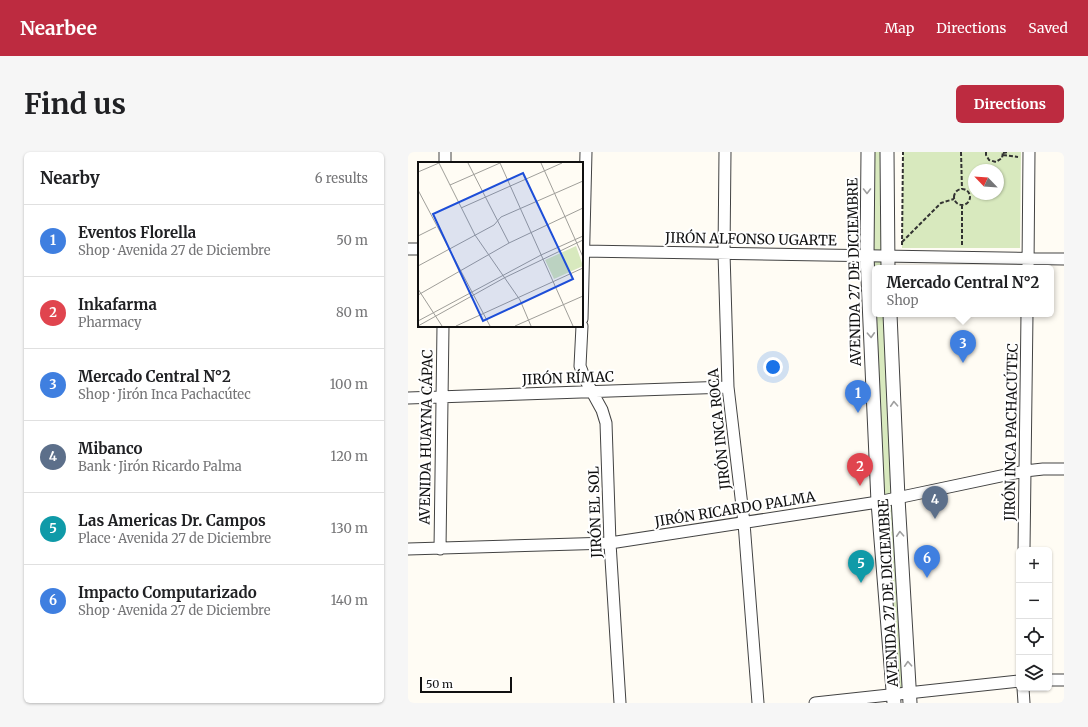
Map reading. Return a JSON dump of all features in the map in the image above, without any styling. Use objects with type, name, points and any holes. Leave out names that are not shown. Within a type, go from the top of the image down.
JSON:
[{"type":"street","points":[[583,251],[586,152]]},
{"type":"street","name":"JIRÓN INCA ROCA","points":[[725,152],[724,253],[728,387],[744,523],[758,703]]},
{"type":"street","name":"AVENIDA 27 DE DICIEMBRE","points":[[868,152],[867,256],[878,502],[893,699]]},
{"type":"street","points":[[887,152],[887,262]]},
{"type":"street","points":[[1025,155],[1028,264]]},
{"type":"street","name":"JIRÓN ALFONSO UGARTE","points":[[583,251],[867,256],[887,262],[1028,264],[1064,259]]},
{"type":"street","name":"AVENIDA 27 DE DICIEMBRE","points":[[890,317],[898,498],[910,698]]},
{"type":"street","name":"JIRÓN INCA PACHACÚTEC","points":[[1024,547],[1027,317]]},
{"type":"street","name":"AVENIDA HUAYNA CÁPAC","points":[[440,549],[443,327]]},
{"type":"street","name":"JIRÓN EL SOL","points":[[582,327],[580,366],[585,379],[602,410],[606,423],[610,543],[620,703]]},
{"type":"street","name":"JIRÓN RÍMAC","points":[[408,398],[728,387]]},
{"type":"street","name":"JIRÓN RICARDO PALMA","points":[[408,549],[610,543],[878,502],[1025,471],[1064,469]]},
{"type":"street","points":[[1052,680],[1064,680]]},
{"type":"street","points":[[815,703],[910,698],[1016,681]]},
{"type":"street","points":[[1023,691],[1024,703]]},
{"type":"path","points":[[902,247],[903,152]]},
{"type":"path","points":[[961,152],[962,189]]},
{"type":"path","points":[[986,152],[987,158],[993,162],[998,162],[1003,153],[1008,152]]},
{"type":"path","points":[[1003,153],[1025,155]]},
{"type":"path","points":[[954,199],[956,192],[962,189]]},
{"type":"path","points":[[962,189],[967,191],[970,197],[967,203],[962,205]]},
{"type":"path","points":[[902,242],[941,203],[954,199]]},
{"type":"path","points":[[954,199],[958,204],[962,205]]},
{"type":"path","points":[[962,205],[962,247]]},
{"type":"green space","points":[[873,152],[882,152],[883,253],[873,252]]},
{"type":"green space","points":[[903,152],[1021,152],[1020,248],[902,248]]},
{"type":"green space","points":[[871,261],[883,261],[884,265],[872,265],[872,281]]},
{"type":"green space","points":[[874,317],[886,317],[893,495],[883,496]]},
{"type":"green space","points":[[895,503],[906,690],[896,690],[882,505]]},
{"type":"place","name":"Mercado Central N°2","points":[[963,363]]},
{"type":"place","name":"Eventos Florella","points":[[858,413]]},
{"type":"place","name":"Inkafarma","points":[[860,486]]},
{"type":"place","name":"Mibanco","points":[[935,519]]},
{"type":"place","name":"Impacto Computarizado","points":[[927,578]]},
{"type":"place","name":"Las Americas Dr. Campos","points":[[861,583]]}]
